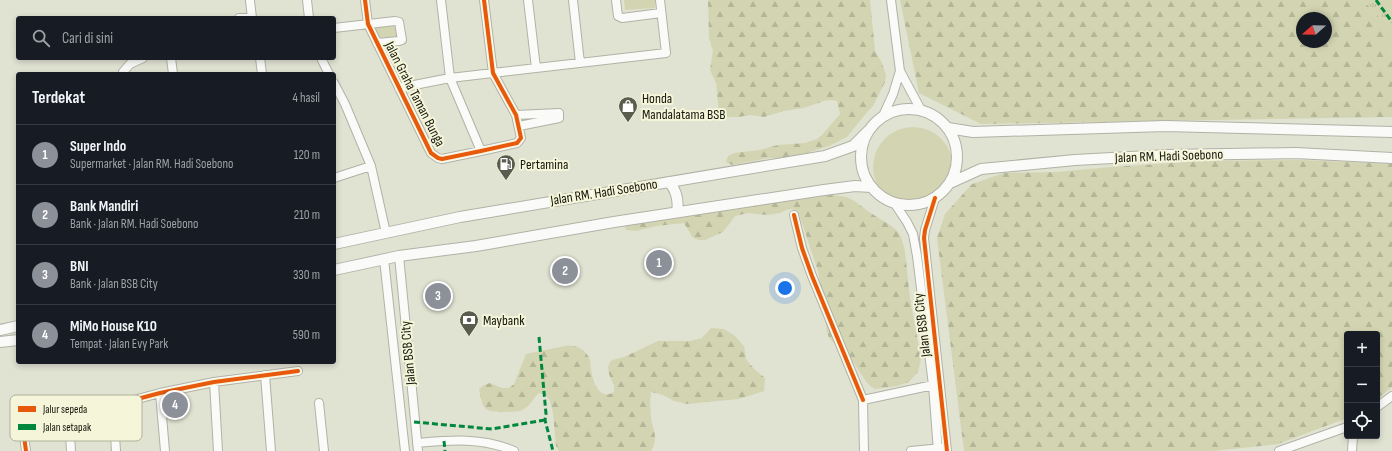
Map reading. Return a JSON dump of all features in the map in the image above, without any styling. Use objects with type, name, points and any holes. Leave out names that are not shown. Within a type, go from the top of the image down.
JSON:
[{"type":"main road","name":"Jalan RM. Hadi Soebono","points":[[336,244],[460,217],[825,156],[853,146],[868,131],[888,113],[901,109],[921,110],[938,118],[948,128],[955,141],[957,155],[956,170],[950,183],[935,198],[910,206],[895,204],[882,197],[871,187],[864,174],[861,160],[862,145],[868,131]]},
{"type":"main road","name":"Jalan RM. Hadi Soebono","points":[[948,128],[973,132],[1165,126],[1392,132]]},
{"type":"main road","name":"Jalan RM. Hadi Soebono","points":[[950,183],[981,169],[1075,160],[1168,154],[1296,153],[1392,158]]},
{"type":"main road","points":[[669,182],[675,188],[678,198],[677,212]]},
{"type":"main road","points":[[336,270],[399,256],[476,246],[677,212],[855,186],[871,187]]},
{"type":"main road","points":[[0,330],[16,326]]},
{"type":"main road","points":[[0,342],[16,340]]},
{"type":"street","points":[[307,0],[309,16]]},
{"type":"street","name":"Jalan Graha Taman Bunga","points":[[365,0],[368,24],[377,44],[431,154],[442,159],[518,142],[521,138],[516,115],[493,73],[484,0]]},
{"type":"street","points":[[440,0],[450,78],[481,151]]},
{"type":"street","points":[[528,0],[536,68]]},
{"type":"street","points":[[573,0],[580,63]]},
{"type":"street","points":[[616,0],[618,16],[620,18],[662,12]]},
{"type":"street","name":"Jalan Graha Taman Bunga","points":[[399,88],[450,78],[666,53],[660,0]]},
{"type":"street","points":[[891,0],[900,71],[921,110]]},
{"type":"street","points":[[250,1],[252,16]]},
{"type":"street","name":"Jalan Graha Taman Bunga","points":[[336,28],[395,21],[399,22],[402,40],[377,44]]},
{"type":"street","points":[[123,72],[130,64],[139,60]]},
{"type":"street","points":[[171,60],[173,72]]},
{"type":"street","points":[[260,60],[262,72]]},
{"type":"street","points":[[322,60],[328,72]]},
{"type":"street","points":[[882,118],[894,94],[900,71]]},
{"type":"street","points":[[336,87],[345,104],[371,166],[386,233]]},
{"type":"street","points":[[516,115],[559,113],[559,118],[519,126]]},
{"type":"street","points":[[336,177],[371,166]]},
{"type":"street","name":"Jalan BSB City","points":[[935,198],[924,238],[937,384],[938,450]]},
{"type":"street","name":"Jalan BSB City","points":[[895,204],[913,234],[947,449]]},
{"type":"street","points":[[794,215],[804,255],[863,400],[864,451]]},
{"type":"street","name":"Jalan BSB City","points":[[399,256],[417,447]]},
{"type":"street","name":"Jalan BSB City","points":[[384,259],[405,451]]},
{"type":"street","points":[[396,370],[410,368]]},
{"type":"street","points":[[142,398],[214,382],[298,372]]},
{"type":"street","points":[[265,375],[271,451]]},
{"type":"street","points":[[214,382],[218,451]]},
{"type":"street","points":[[863,400],[937,384]]},
{"type":"street","points":[[160,393],[165,451]]},
{"type":"street","points":[[1380,405],[1392,396]]},
{"type":"street","points":[[319,403],[324,451]]},
{"type":"street","points":[[1279,451],[1344,428]]},
{"type":"street","points":[[1352,451],[1353,439]]},
{"type":"street","points":[[25,441],[26,451]]},
{"type":"street","points":[[70,441],[71,451]]},
{"type":"street","points":[[115,441],[116,451]]},
{"type":"street","points":[[417,447],[444,441],[480,441],[502,446],[514,451]]},
{"type":"street","points":[[911,451],[947,449]]},
{"type":"green space","points":[[624,0],[655,0],[655,8],[625,10]]},
{"type":"green space","points":[[708,0],[870,0],[875,51],[882,63],[886,75],[885,82],[873,106],[847,137],[829,146],[797,156],[769,158],[732,165],[726,162],[728,156],[734,153],[759,150],[778,145],[805,143],[817,139],[840,114],[837,101],[830,100],[804,108],[784,111],[764,117],[751,115],[724,117],[719,114],[716,83],[710,70],[713,50],[709,38]]},
{"type":"green space","points":[[900,0],[1362,0],[1377,14],[1390,39],[1388,45],[1392,55],[1392,117],[981,124],[919,93]]},
{"type":"green space","points":[[1362,0],[1392,0],[1392,55],[1377,14]]},
{"type":"green space","points":[[397,23],[398,36],[377,38],[374,32],[373,24]]},
{"type":"green space","points":[[905,127],[921,127],[935,133],[947,145],[953,159],[953,175],[947,189],[935,201],[921,207],[905,207],[891,201],[879,189],[873,175],[873,159],[879,145],[891,133]]},
{"type":"green space","points":[[1301,160],[1392,164],[1392,387],[1380,397],[1380,331],[1344,331],[1344,419],[1278,444],[1214,451],[964,451],[937,238],[945,214],[972,184],[1004,173],[1056,172],[1203,161]]},
{"type":"green space","points":[[831,195],[846,197],[853,200],[893,227],[901,237],[905,251],[910,298],[921,359],[918,372],[909,382],[897,386],[875,389],[865,380],[848,354],[840,345],[834,343],[829,338],[818,271],[798,211],[792,209],[767,215],[748,213],[735,216],[723,232],[705,240],[693,238],[684,223],[657,226],[636,231],[626,230],[625,227],[626,224],[805,197]]},
{"type":"green space","points":[[711,328],[724,329],[735,336],[744,346],[746,359],[754,369],[765,378],[764,391],[739,399],[687,404],[674,401],[663,395],[651,392],[651,418],[655,434],[655,442],[651,451],[559,451],[556,446],[553,413],[550,401],[546,395],[539,393],[526,408],[518,411],[498,412],[489,410],[483,406],[479,389],[490,383],[502,388],[509,388],[514,384],[526,354],[565,346],[580,348],[586,353],[590,360],[593,379],[598,389],[604,394],[609,394],[614,392],[614,386],[608,367],[612,360],[624,357],[658,341],[690,341],[702,338]]},
{"type":"marked path","points":[[1376,0],[1392,22]]},
{"type":"marked path","points":[[539,337],[546,414],[545,420],[553,451]]},
{"type":"marked path","points":[[414,422],[492,429],[545,420]]},
{"type":"marked path","points":[[444,441],[445,451]]},
{"type":"cycle path","points":[[365,0],[368,24],[431,153],[442,159],[517,143],[521,138],[516,115],[493,73],[484,0]]},
{"type":"cycle path","points":[[935,198],[924,238],[947,451]]},
{"type":"cycle path","points":[[794,215],[802,248],[812,276],[863,400]]},
{"type":"cycle path","points":[[142,398],[214,382],[298,371]]},
{"type":"cycle path","points":[[25,441],[26,451]]},
{"type":"place","name":"Honda Mandalatama BSB","points":[[628,123]]},
{"type":"place","name":"Pertamina","points":[[506,181]]},
{"type":"place","name":"Super Indo","points":[[659,263]]},
{"type":"place","name":"Bank Mandiri","points":[[565,271]]},
{"type":"place","name":"BNI","points":[[438,296]]},
{"type":"place","name":"Maybank","points":[[469,337]]},
{"type":"place","name":"MiMo House K10","points":[[175,405]]}]
